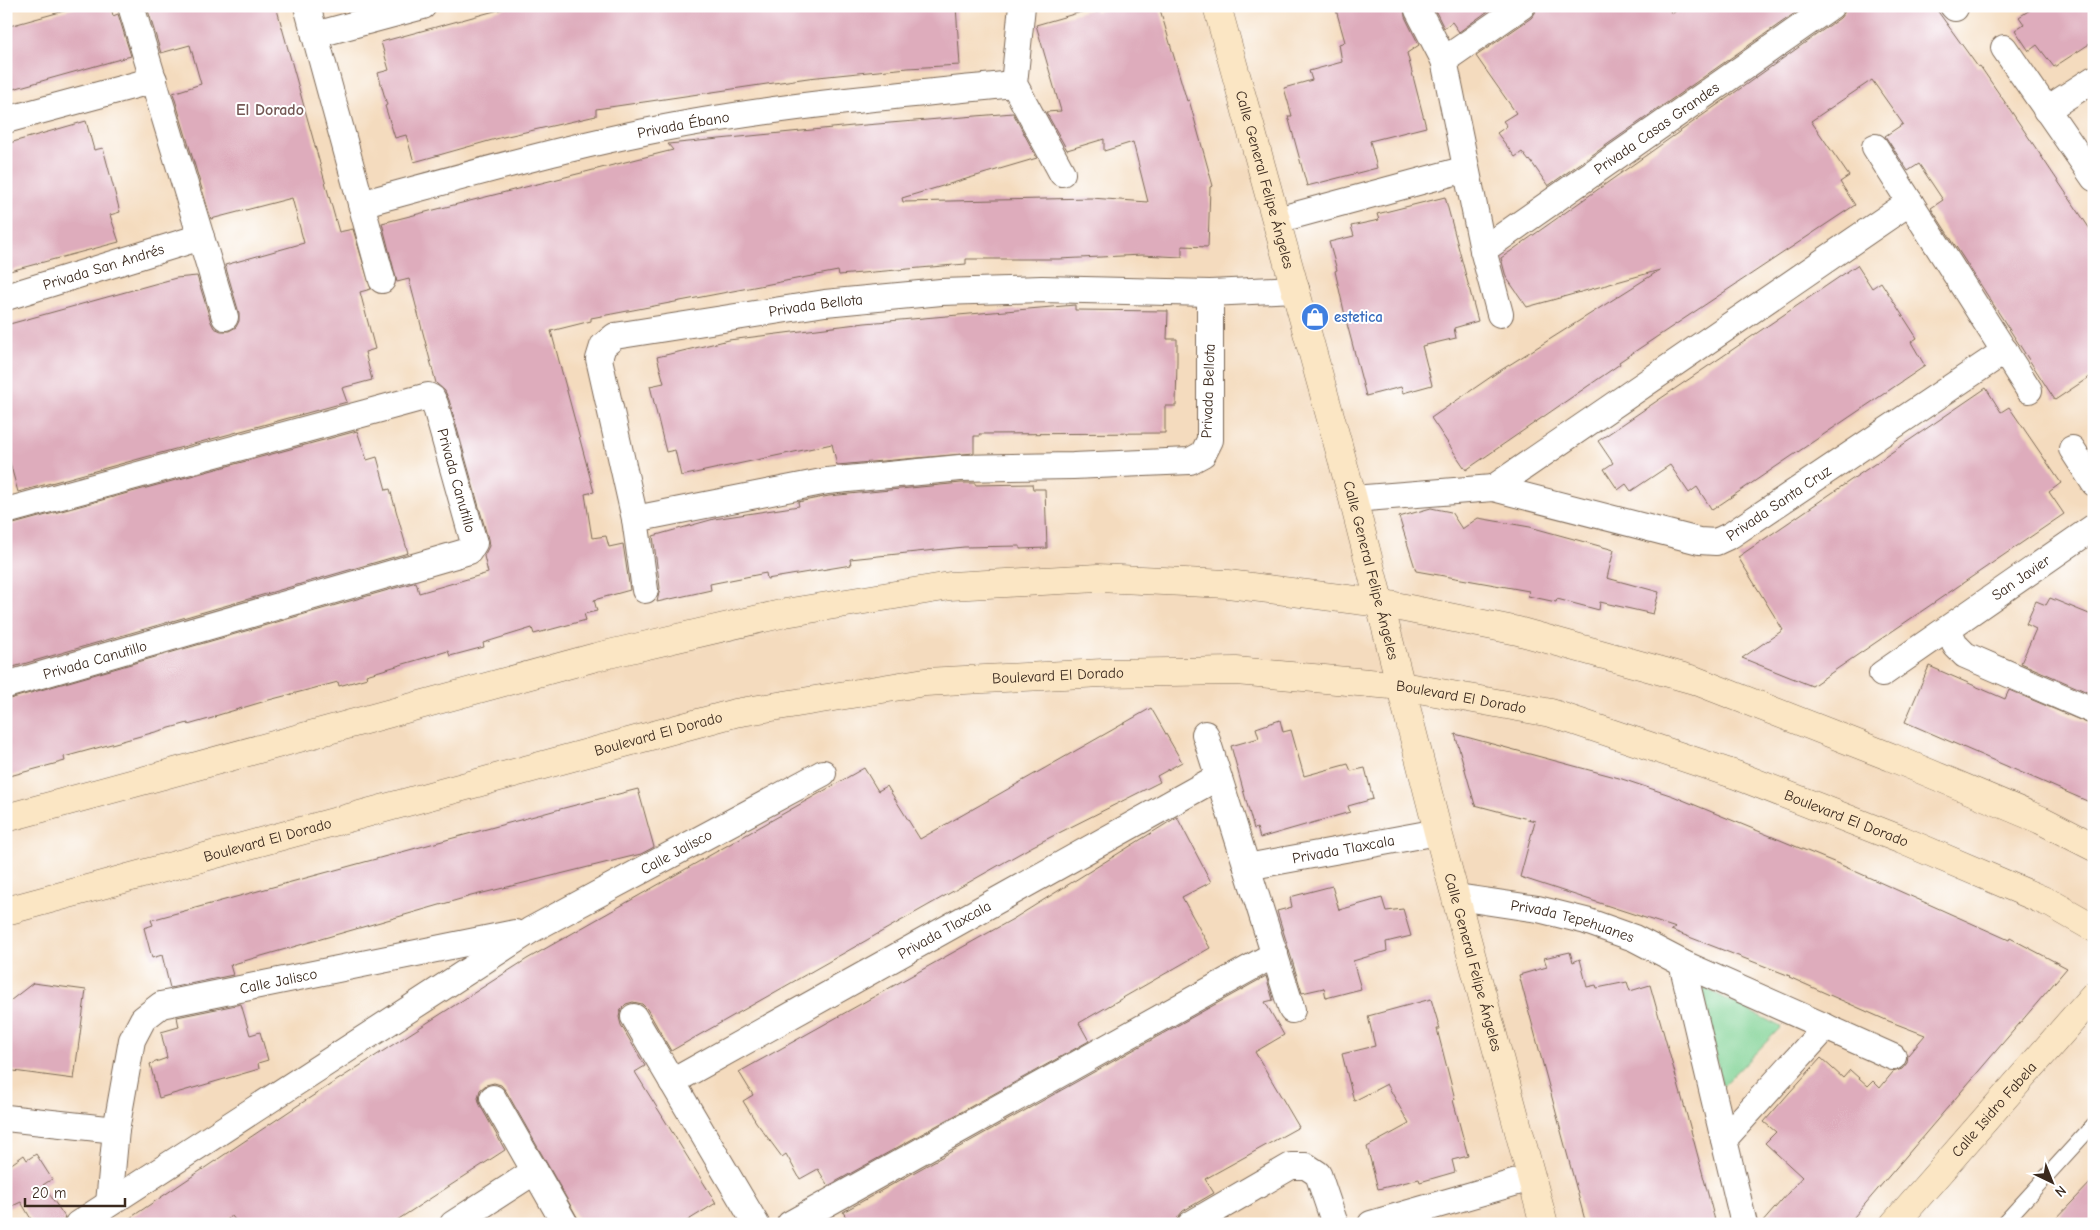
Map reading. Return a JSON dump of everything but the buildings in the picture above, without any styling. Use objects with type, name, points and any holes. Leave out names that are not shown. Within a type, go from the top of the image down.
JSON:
[{"type":"main road","name":"Calle General Felipe Ángeles","points":[[1217,6],[1353,499],[1438,832],[1544,1224]]},
{"type":"main road","points":[[6,818],[596,657],[785,613],[950,586],[1098,578],[1228,584],[1380,603],[1518,632],[1694,680],[1979,794],[2040,820],[2094,847]]},
{"type":"main road","name":"Boulevard El Dorado","points":[[6,911],[735,713],[925,682],[1102,673],[1236,671],[1402,686],[1551,713],[1736,775],[1920,847],[2052,904],[2094,928]]},
{"type":"main road","name":"Calle Isidro Fabela","points":[[1894,1224],[2094,995]]},
{"type":"street","points":[[131,6],[225,317]]},
{"type":"street","points":[[307,6],[382,280]]},
{"type":"street","points":[[315,35],[423,6]]},
{"type":"street","points":[[1022,6],[1014,84],[1062,173]]},
{"type":"street","points":[[1444,60],[1522,6]]},
{"type":"street","name":"Privada Casas Grandes","points":[[1484,250],[1832,6]]},
{"type":"street","points":[[1418,10],[1444,60],[1466,169],[1500,314]]},
{"type":"street","points":[[2004,48],[2094,178]]},
{"type":"street","points":[[2046,110],[2094,79]]},
{"type":"street","points":[[6,120],[154,80]]},
{"type":"street","name":"Privada Ébano","points":[[361,204],[582,145],[720,118],[853,100],[1014,84]]},
{"type":"street","points":[[1875,147],[2029,390]]},
{"type":"street","points":[[1277,220],[1466,169]]},
{"type":"street","name":"Privada Santa Cruz","points":[[1493,488],[1910,202]]},
{"type":"street","name":"Privada San Andrés","points":[[6,297],[200,237]]},
{"type":"street","name":"Privada Bellota","points":[[645,590],[635,519],[599,359],[602,346],[615,336],[824,303],[941,292],[1042,289],[1210,293],[1296,289]]},
{"type":"street","name":"Privada Bellota","points":[[635,519],[826,481],[960,468],[1190,461],[1203,454],[1210,440],[1210,293]]},
{"type":"street","name":"Privada Santa Cruz","points":[[1353,499],[1493,488],[1700,541],[1716,542],[1732,535],[2005,351]]},
{"type":"street","name":"Privada Canutillo","points":[[6,511],[428,396],[432,398],[435,404],[474,543],[469,551],[6,685]]},
{"type":"street","points":[[2072,449],[2094,483]]},
{"type":"street","name":"San Javier","points":[[1882,674],[2094,527]]},
{"type":"street","points":[[1948,630],[1956,646],[1965,655],[2094,712]]},
{"type":"street","points":[[1205,734],[1292,1010]]},
{"type":"street","name":"Calle Jalisco","points":[[78,1224],[108,1202],[531,930],[823,773]]},
{"type":"street","name":"Privada Tlaxcala","points":[[672,1082],[1218,777]]},
{"type":"street","name":"Privada Tlaxcala","points":[[1247,867],[1438,832]]},
{"type":"street","name":"Privada Tepehuanes","points":[[1457,897],[1538,909],[1586,921],[1634,938],[1682,963],[1893,1057]]},
{"type":"street","name":"Calle Jalisco","points":[[108,1202],[116,1130],[132,1040],[142,1019],[160,1005],[531,930]]},
{"type":"street","points":[[790,1224],[1274,954]]},
{"type":"street","points":[[1682,963],[1744,1224]]},
{"type":"street","points":[[634,1017],[756,1224]]},
{"type":"street","points":[[1724,1138],[1826,1027]]},
{"type":"street","points":[[493,1098],[565,1224]]},
{"type":"street","points":[[6,1118],[116,1130]]},
{"type":"street","points":[[1191,1224],[1291,1166],[1306,1166],[1318,1174],[1335,1224]]},
{"type":"street","points":[[452,1224],[535,1171]]},
{"type":"street","points":[[1371,1224],[1531,1178]]},
{"type":"lane","points":[[2003,1224],[2094,1124]]},
{"type":"green space","points":[[1703,987],[1781,1027],[1722,1087]]},
{"type":"place","name":"estetica","points":[[1315,317]]},
{"type":"district","name":"El Dorado","points":[[270,110]]}]
